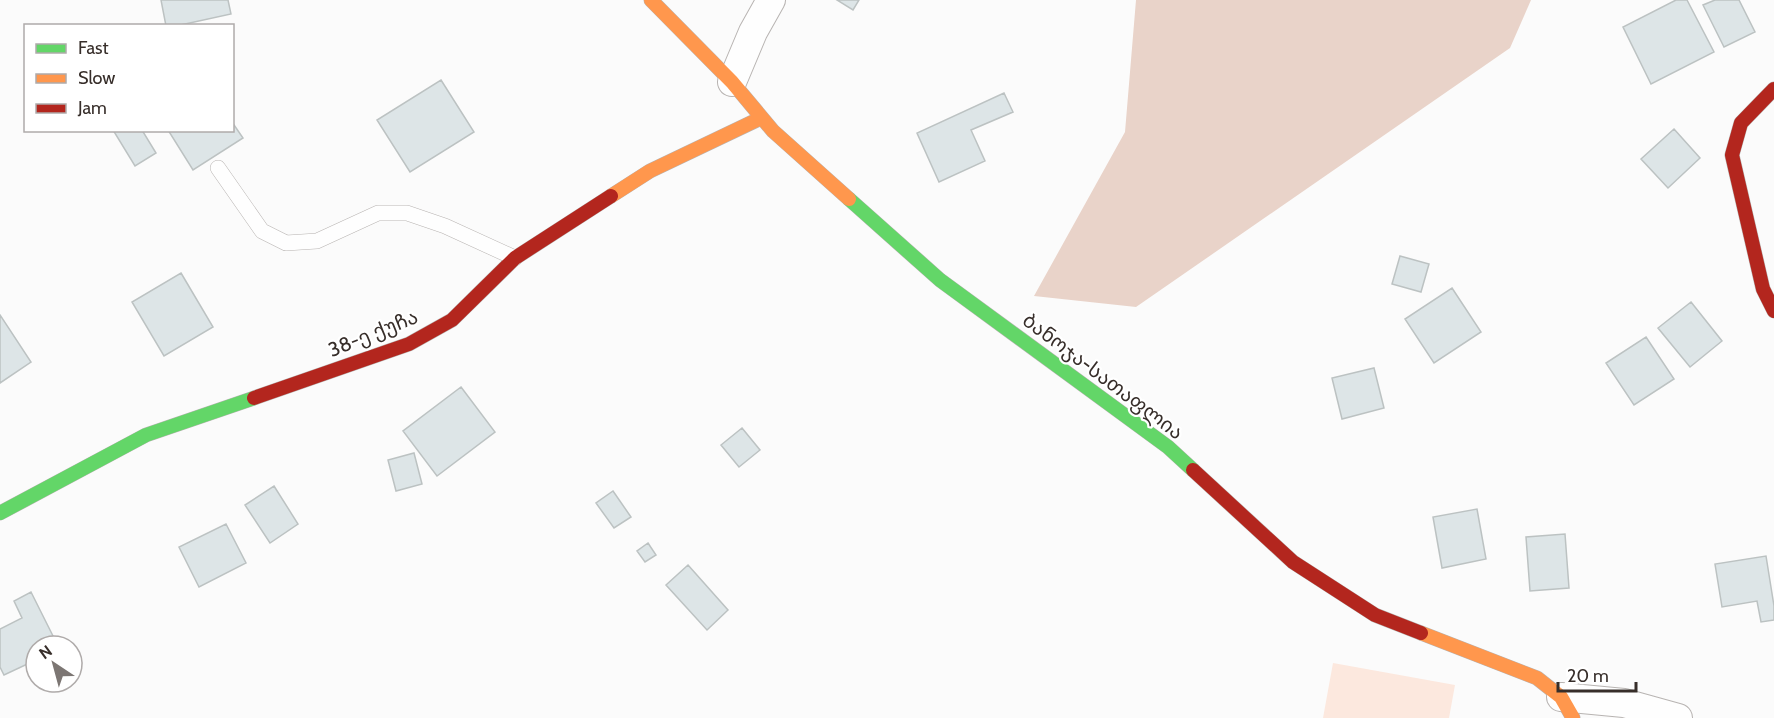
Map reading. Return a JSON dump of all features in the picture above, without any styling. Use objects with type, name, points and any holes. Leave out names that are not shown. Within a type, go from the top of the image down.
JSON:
[{"type":"street","name":"ბანოჯა-სათაფლია","points":[[651,0],[732,82],[773,131],[940,280],[1168,447],[1293,562],[1375,615],[1537,678],[1567,708]]},
{"type":"street","points":[[732,82],[753,32],[771,0]]},
{"type":"street","points":[[1774,89],[1741,123],[1732,155],[1763,289],[1774,311]]},
{"type":"street","name":"38-ე ქუჩა","points":[[0,513],[146,435],[409,344],[452,320],[515,258],[650,171],[761,118]]},
{"type":"street","points":[[1567,708],[1624,703],[1678,718]]},
{"type":"lane","points":[[218,168],[262,231],[286,243],[317,241],[378,213],[407,213],[445,226],[515,258]]},
{"type":"shaded area","points":[[1136,0],[1531,0],[1510,48],[1136,307],[1034,296],[1125,132]]},
{"type":"shaded area","points":[[1333,663],[1455,685],[1449,718],[1323,718]]},
{"type":"building","points":[[161,0],[228,0],[231,14],[185,24],[166,24]]},
{"type":"building","points":[[837,0],[859,0],[853,10]]},
{"type":"building","points":[[1676,0],[1687,0],[1714,52],[1651,84],[1623,27]]},
{"type":"building","points":[[1715,0],[1739,0],[1755,32],[1724,47],[1703,5]]},
{"type":"building","points":[[441,80],[474,132],[410,172],[377,120]]},
{"type":"building","points":[[1004,93],[1013,112],[971,130],[985,161],[939,182],[917,133]]},
{"type":"building","points":[[234,125],[243,138],[193,170],[169,132],[234,132]]},
{"type":"building","points":[[1674,129],[1700,158],[1668,188],[1641,159]]},
{"type":"building","points":[[114,132],[143,132],[156,153],[135,166]]},
{"type":"building","points":[[1400,256],[1429,264],[1421,292],[1392,284]]},
{"type":"building","points":[[181,273],[213,327],[164,356],[132,302]]},
{"type":"building","points":[[1452,288],[1481,332],[1434,363],[1405,319]]},
{"type":"building","points":[[1691,302],[1722,341],[1690,367],[1658,328]]},
{"type":"building","points":[[0,315],[31,362],[0,383]]},
{"type":"building","points":[[1646,337],[1674,379],[1634,405],[1606,363]]},
{"type":"building","points":[[1374,368],[1384,408],[1342,419],[1332,378]]},
{"type":"building","points":[[461,387],[495,432],[437,476],[403,431]]},
{"type":"building","points":[[742,428],[760,450],[739,467],[721,445]]},
{"type":"building","points":[[414,453],[422,484],[396,491],[388,460]]},
{"type":"building","points":[[274,486],[298,524],[270,543],[245,505]]},
{"type":"building","points":[[613,491],[631,517],[614,528],[596,503]]},
{"type":"building","points":[[1477,509],[1486,559],[1442,568],[1433,517]]},
{"type":"building","points":[[226,524],[246,563],[199,587],[179,547]]},
{"type":"building","points":[[1565,534],[1569,588],[1530,591],[1526,537]]},
{"type":"building","points":[[648,543],[656,555],[645,562],[637,551]]},
{"type":"building","points":[[1766,556],[1774,620],[1761,622],[1757,601],[1722,607],[1715,564]]},
{"type":"building","points":[[688,565],[728,610],[707,630],[666,585]]},
{"type":"building","points":[[31,592],[52,634],[24,634],[24,666],[4,675],[0,667],[0,629],[22,618],[14,601]]},
{"type":"traffic: fast","points":[[849,199],[940,280],[1168,447],[1193,470]]},
{"type":"traffic: fast","points":[[0,513],[146,435],[254,398]]},
{"type":"traffic: slow","points":[[651,0],[732,82],[773,131],[849,199]]},
{"type":"traffic: slow","points":[[611,196],[650,171],[761,118]]},
{"type":"traffic: slow","points":[[1421,633],[1537,678],[1561,697],[1573,718]]},
{"type":"traffic: jam","points":[[1774,89],[1741,123],[1732,155],[1763,289],[1774,311]]},
{"type":"traffic: jam","points":[[254,398],[409,344],[452,320],[515,258],[611,196]]},
{"type":"traffic: jam","points":[[1193,470],[1293,562],[1375,615],[1421,633]]}]
